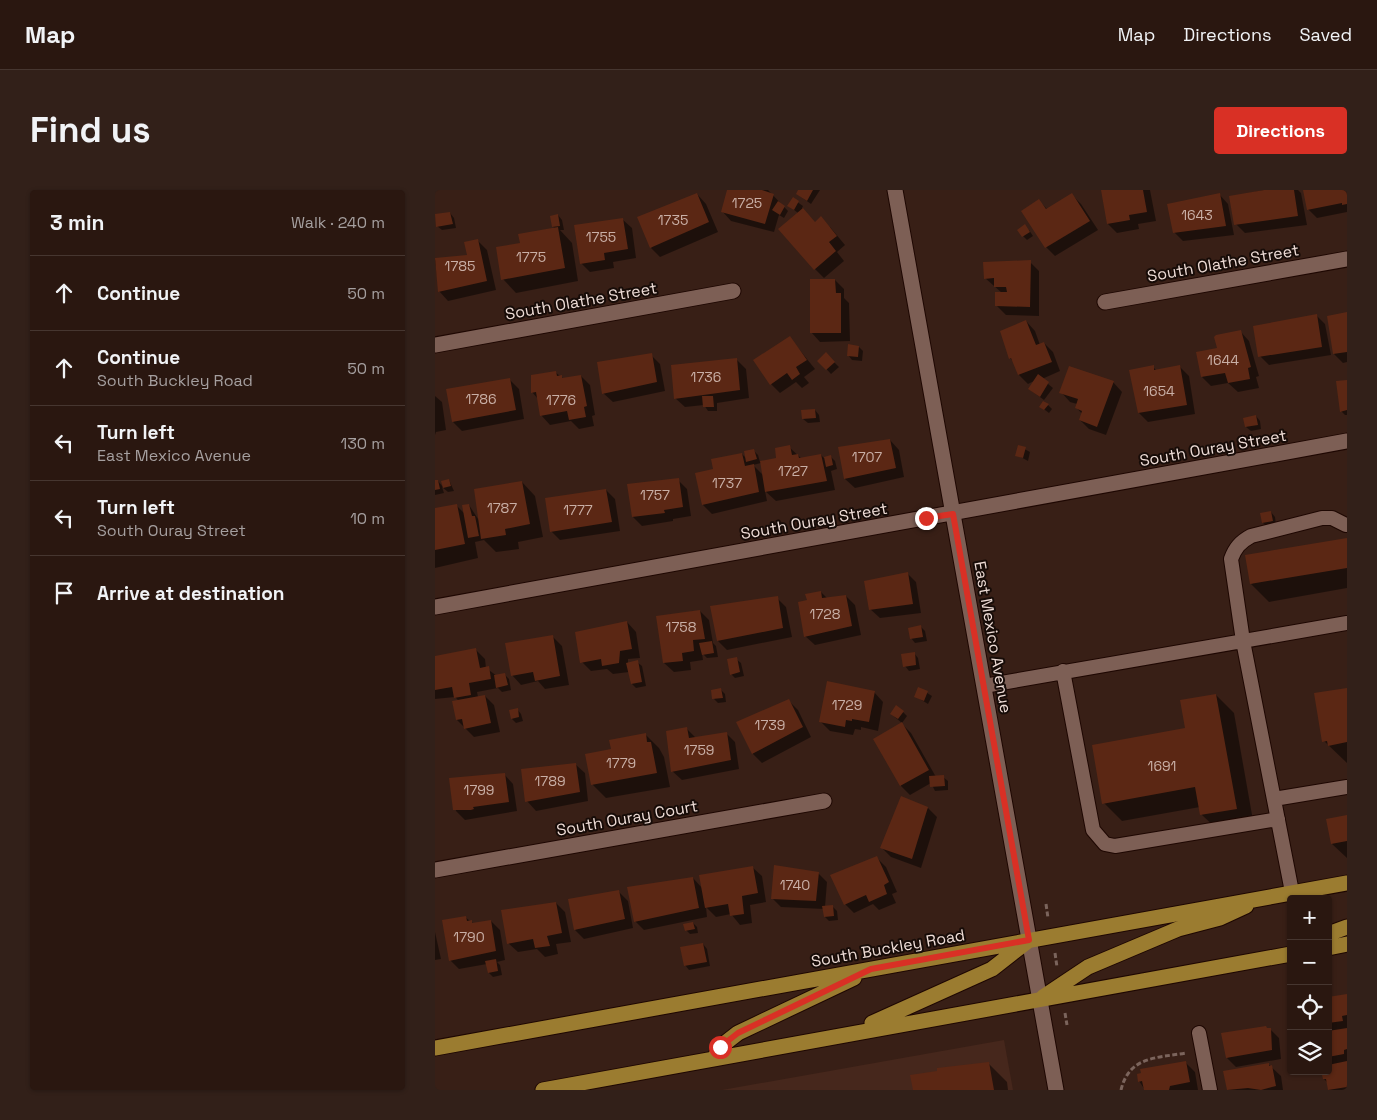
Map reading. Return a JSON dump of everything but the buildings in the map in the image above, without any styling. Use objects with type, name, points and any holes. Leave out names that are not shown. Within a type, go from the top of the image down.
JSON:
[{"type":"main road","name":"South Buckley Road","points":[[435,1048],[1292,892],[1347,884]]},
{"type":"main road","points":[[1040,999],[1087,967],[1178,929],[1221,918],[1265,897]]},
{"type":"main road","points":[[1332,933],[1347,927]]},
{"type":"main road","points":[[841,1035],[895,1014],[992,969],[1029,940]]},
{"type":"main road","points":[[1332,947],[1347,944]]},
{"type":"main road","points":[[1267,958],[1287,950]]},
{"type":"main road","points":[[543,1090],[1287,955]]},
{"type":"main road","points":[[713,1060],[720,1047],[738,1033],[871,969]]},
{"type":"street","name":"East Mexico Avenue","points":[[895,190],[1055,1090]]},
{"type":"street","name":"South Olathe Street","points":[[1105,302],[1347,259]]},
{"type":"street","name":"South Olathe Street","points":[[435,345],[733,292]]},
{"type":"street","name":"South Ouray Street","points":[[435,607],[1347,441]]},
{"type":"street","name":"South Ouray Court","points":[[435,870],[824,801]]},
{"type":"lane","points":[[1292,892],[1243,641],[1231,559],[1234,550],[1242,541],[1251,536],[1322,518],[1333,518],[1346,525]]},
{"type":"lane","points":[[984,686],[1347,623]]},
{"type":"lane","points":[[1063,671],[1093,830],[1105,844],[1115,846],[1278,819]]},
{"type":"lane","points":[[1274,799],[1347,787]]},
{"type":"lane","points":[[1199,1033],[1210,1090]]},
{"type":"path","points":[[1121,1090],[1133,1066],[1140,1062],[1186,1053]]},
{"type":"shaded area","points":[[1004,1040],[1013,1090],[722,1090]]},
{"type":"route","points":[[720,1047],[732,1036],[871,969],[1029,940],[953,514],[926,518]]}]
